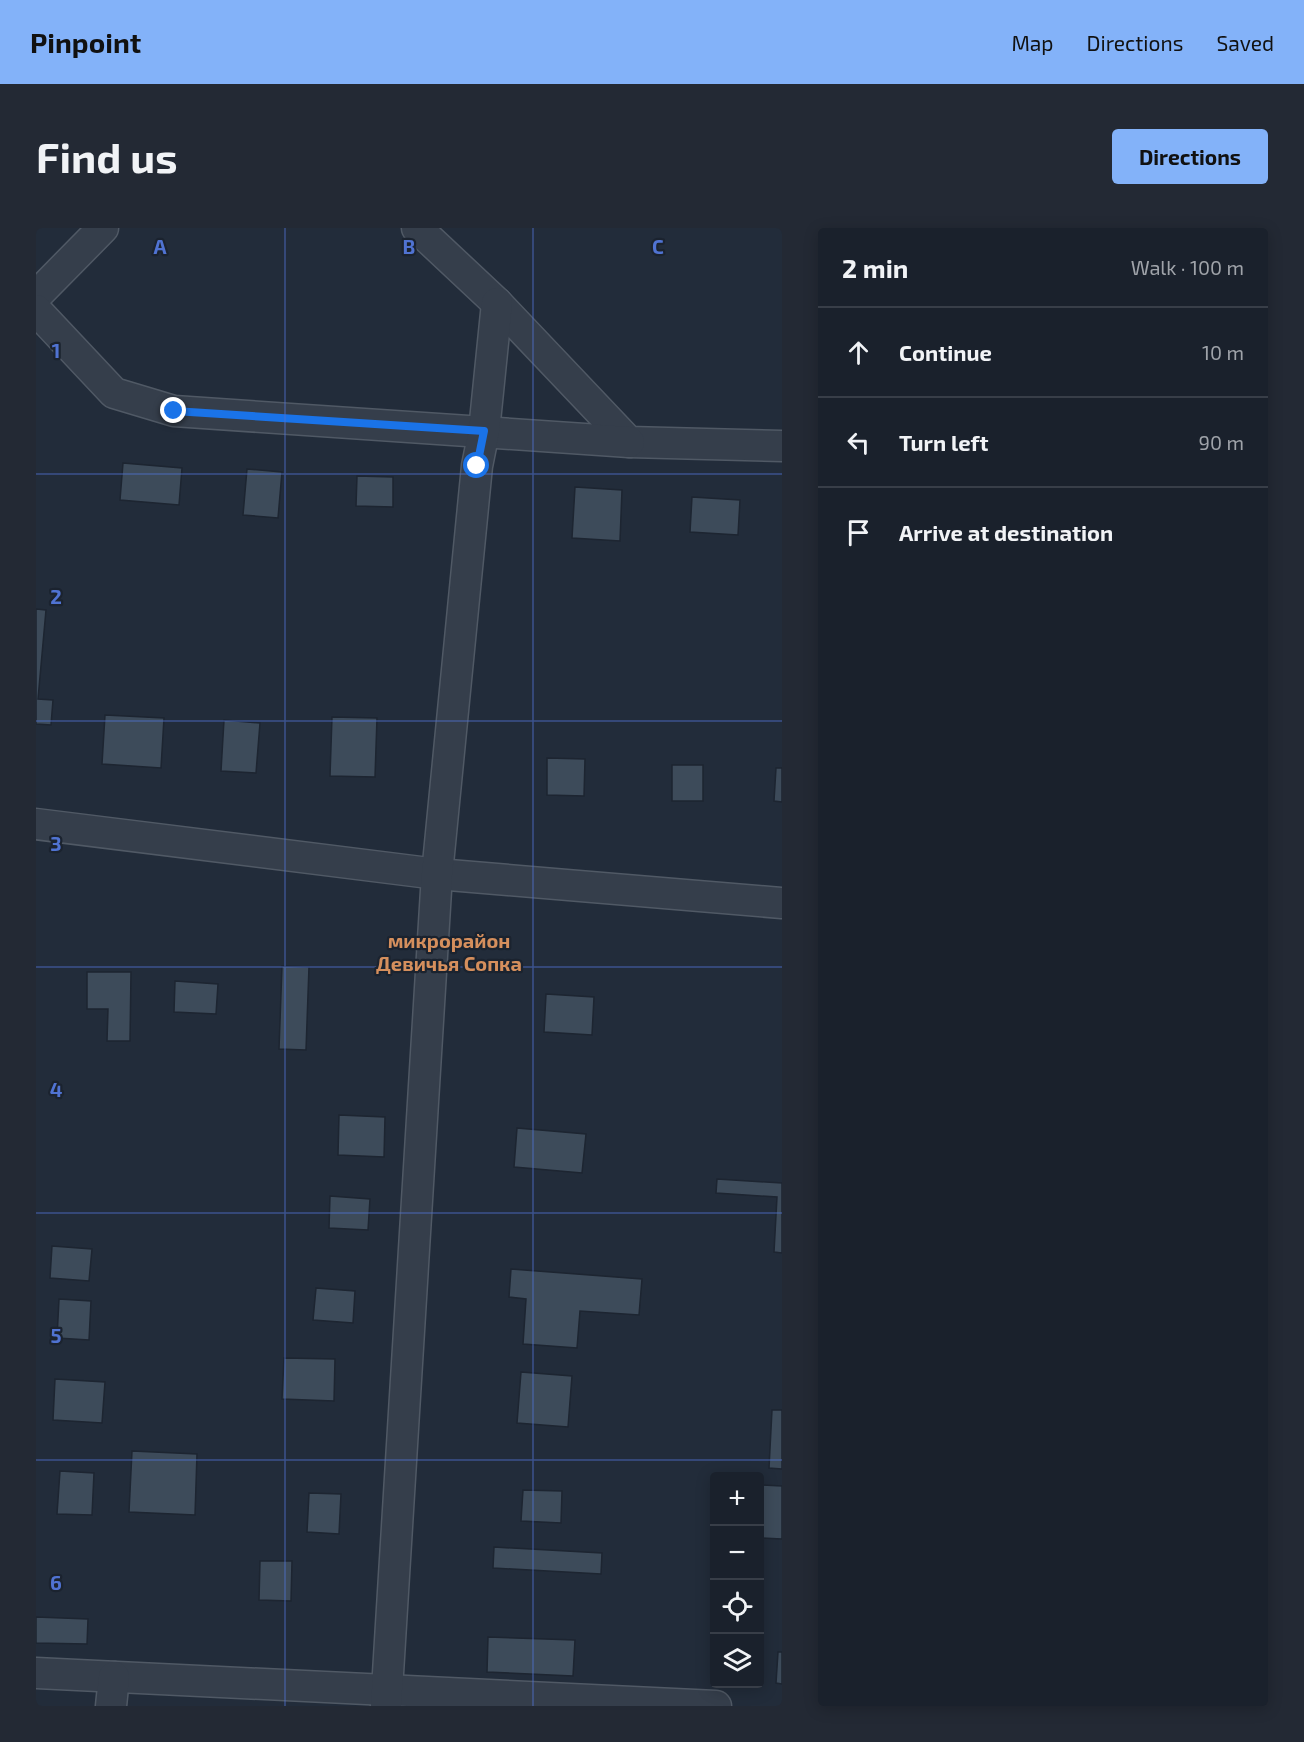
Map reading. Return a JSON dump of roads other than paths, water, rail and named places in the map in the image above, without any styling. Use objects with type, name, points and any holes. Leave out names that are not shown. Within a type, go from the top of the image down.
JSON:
[{"type":"street","points":[[36,296],[103,228]]},
{"type":"street","points":[[417,228],[498,303],[629,442]]},
{"type":"street","points":[[386,1699],[437,874],[477,466],[484,431],[498,303]]},
{"type":"street","points":[[36,310],[114,393],[174,411],[629,442],[782,446]]},
{"type":"street","points":[[36,824],[437,874],[782,903]]},
{"type":"street","points":[[36,1673],[112,1692],[716,1706]]},
{"type":"district","name":"микрорайон Девичья Сопка","points":[[449,952]]}]
